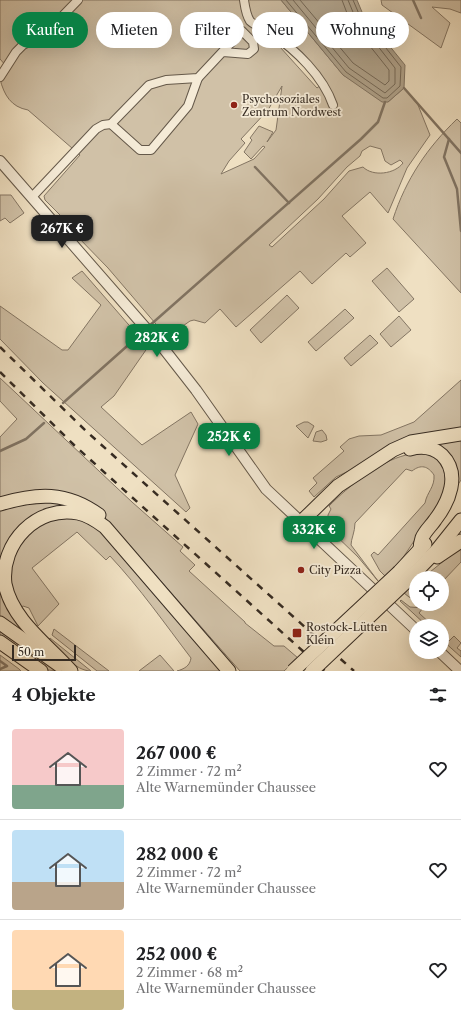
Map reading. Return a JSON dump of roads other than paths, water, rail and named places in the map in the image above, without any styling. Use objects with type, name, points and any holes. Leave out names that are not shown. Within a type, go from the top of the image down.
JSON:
[{"type":"highway","points":[[301,522],[338,486],[384,458],[393,450],[411,442],[461,434]]},
{"type":"highway","points":[[384,458],[422,447],[439,452],[446,458],[451,466],[454,478],[452,494],[422,537],[420,550]]},
{"type":"highway","points":[[312,671],[403,576],[461,494]]},
{"type":"highway","points":[[0,504],[37,495],[60,497],[80,503],[98,515],[127,544],[235,671]]},
{"type":"highway","points":[[71,671],[22,618],[7,591],[5,578],[7,556],[14,540],[22,531],[43,517],[66,512],[84,515],[105,527],[229,671]]},
{"type":"highway","points":[[418,571],[461,520]]},
{"type":"highway","points":[[418,571],[443,552],[461,542]]},
{"type":"highway","points":[[293,671],[403,576],[409,574]]},
{"type":"highway","points":[[0,623],[67,671]]},
{"type":"highway","points":[[0,642],[41,671]]},
{"type":"street","points":[[0,77],[16,52],[23,45],[47,32],[78,0]]},
{"type":"street","points":[[244,0],[246,13],[250,21],[284,42],[307,65],[323,84],[333,105]]},
{"type":"street","points":[[111,124],[140,150],[151,150],[188,106],[198,78],[223,52]]},
{"type":"street","points":[[32,197],[96,129],[102,125],[111,124],[149,85],[166,80],[198,78]]},
{"type":"street","points":[[0,161],[141,322],[196,390],[255,475],[273,497],[409,623]]},
{"type":"street","points":[[447,659],[460,671]]},
{"type":"water","points":[[281,0],[357,0],[362,12],[316,12],[316,42],[308,33],[308,12],[291,12]]},
{"type":"water","points":[[321,48],[391,48],[405,65],[404,88],[388,102],[382,102],[343,75]]},
{"type":"waterway","points":[[413,0],[421,18]]},
{"type":"waterway","points":[[404,88],[461,153]]},
{"type":"waterway","points":[[148,327],[361,139],[378,122],[385,102]]},
{"type":"waterway","points":[[449,139],[444,157],[457,189],[461,231]]},
{"type":"waterway","points":[[255,167],[289,203]]},
{"type":"waterway","points":[[63,403],[144,331]]},
{"type":"waterway","points":[[0,451],[26,439],[44,423]]},
{"type":"waterway","points":[[0,661],[7,666],[0,669]]},
{"type":"railway","points":[[0,347],[86,431],[354,671]]},
{"type":"railway","points":[[0,372],[74,445],[325,671]]},
{"type":"place","name":"Psychosoziales Zentrum Nordwest","points":[[234,105]]},
{"type":"place","name":"City Pizza","points":[[301,570]]},
{"type":"place","name":"Rostock-Lütten Klein","points":[[297,633]]}]
